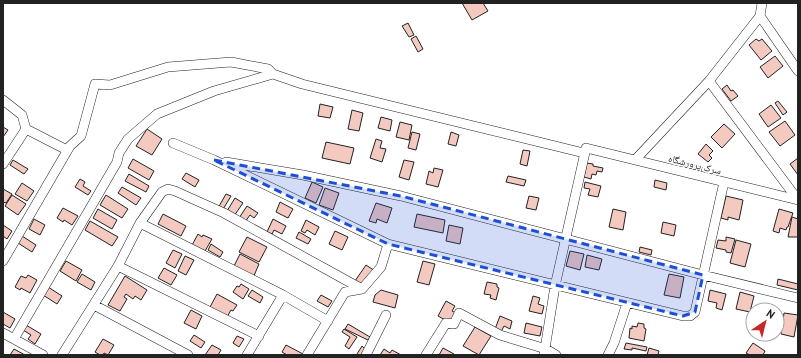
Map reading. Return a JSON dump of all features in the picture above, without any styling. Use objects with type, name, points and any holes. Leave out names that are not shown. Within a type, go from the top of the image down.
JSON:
[{"type":"street","points":[[635,160],[709,81],[760,16],[762,3]]},
{"type":"street","points":[[760,16],[798,71]]},
{"type":"street","name":"سرک پرورشگاه","points":[[68,150],[70,146],[81,136],[95,84],[110,85],[168,67],[231,62],[268,69],[273,74],[302,84],[585,151],[635,160],[798,200]]},
{"type":"street","points":[[14,339],[117,162],[119,153],[128,139],[157,114],[214,91],[273,74]]},
{"type":"street","points":[[709,81],[798,200]]},
{"type":"street","points":[[3,100],[22,114],[26,129],[3,164]]},
{"type":"street","points":[[3,261],[68,150],[26,129]]},
{"type":"street","points":[[174,143],[214,160],[388,244],[555,286],[683,316],[690,316],[695,312],[724,182]]},
{"type":"street","points":[[545,352],[555,286],[585,151]]},
{"type":"street","points":[[214,160],[303,175],[401,196],[703,275],[798,298]]},
{"type":"street","points":[[62,355],[118,266],[140,223],[162,192],[168,189],[224,213],[362,289]]},
{"type":"street","points":[[140,223],[283,295],[328,321]]},
{"type":"street","points":[[307,355],[345,292],[362,289],[381,267],[388,244]]},
{"type":"street","points":[[118,266],[259,336]]},
{"type":"street","points":[[248,355],[283,295]]},
{"type":"street","points":[[608,355],[614,343],[627,303]]},
{"type":"street","points":[[94,304],[186,354]]},
{"type":"street","points":[[426,355],[446,323],[454,324],[459,313],[500,335],[556,355]]},
{"type":"street","points":[[366,355],[386,315]]},
{"type":"street","points":[[3,333],[43,355]]},
{"type":"highlighted area","points":[[214,160],[401,196],[703,275],[695,312],[683,316],[388,244]]},
{"type":"building","points":[[462,3],[483,3],[488,11],[472,20]]},
{"type":"building","points":[[408,23],[414,35],[409,37],[402,26]]},
{"type":"building","points":[[416,36],[423,49],[418,52],[411,39]]},
{"type":"building","points":[[756,39],[759,41],[762,39],[772,51],[761,60],[749,45]]},
{"type":"building","points":[[775,56],[783,66],[768,78],[760,67]]},
{"type":"building","points":[[727,85],[731,91],[733,90],[738,96],[731,101],[722,89]]},
{"type":"building","points":[[778,101],[787,112],[783,115],[775,103]]},
{"type":"building","points":[[320,104],[333,107],[330,118],[318,116]]},
{"type":"building","points":[[771,105],[781,118],[768,127],[759,114]]},
{"type":"building","points":[[352,110],[363,113],[359,131],[348,129]]},
{"type":"building","points":[[381,117],[392,120],[390,131],[378,128]]},
{"type":"building","points":[[785,121],[795,135],[780,146],[769,132]]},
{"type":"building","points":[[400,122],[412,125],[409,140],[396,137]]},
{"type":"building","points":[[724,124],[735,134],[722,148],[711,137]]},
{"type":"building","points":[[3,127],[8,130],[3,137]]},
{"type":"building","points":[[147,129],[162,139],[152,155],[136,146]]},
{"type":"building","points":[[412,132],[420,134],[416,150],[408,148]]},
{"type":"building","points":[[451,132],[459,135],[456,146],[448,144]]},
{"type":"building","points":[[376,139],[382,141],[380,148],[386,149],[382,162],[370,158]]},
{"type":"building","points":[[326,142],[354,148],[350,164],[322,158]]},
{"type":"building","points":[[706,144],[713,151],[709,155],[712,158],[708,162],[698,154]]},
{"type":"building","points":[[523,150],[530,151],[527,166],[520,164]]},
{"type":"building","points":[[798,158],[798,175],[790,164]]},
{"type":"building","points":[[133,159],[154,171],[149,180],[128,168]]},
{"type":"building","points":[[13,160],[28,169],[24,174],[10,165]]},
{"type":"building","points":[[404,160],[414,162],[409,180],[399,177]]},
{"type":"building","points":[[587,163],[603,168],[602,172],[597,171],[596,175],[592,174],[591,179],[584,177]]},
{"type":"building","points":[[686,163],[702,167],[701,171],[685,167]]},
{"type":"building","points":[[434,168],[443,170],[438,187],[426,184],[429,171],[433,173]]},
{"type":"building","points":[[186,173],[199,180],[195,187],[182,179]]},
{"type":"building","points":[[129,174],[149,186],[146,192],[125,181]]},
{"type":"building","points":[[508,176],[526,180],[524,186],[506,182]]},
{"type":"building","points":[[80,179],[85,182],[83,186],[91,191],[88,195],[75,187]]},
{"type":"building","points":[[655,180],[667,183],[666,190],[654,187]]},
{"type":"building","points":[[312,182],[323,187],[316,203],[305,198]]},
{"type":"building","points":[[585,182],[601,186],[598,197],[588,195],[590,189],[584,188]]},
{"type":"building","points":[[22,183],[34,191],[27,201],[15,194]]},
{"type":"building","points":[[122,187],[141,198],[136,205],[118,193]]},
{"type":"building","points":[[325,188],[339,193],[333,210],[319,205]]},
{"type":"building","points":[[3,189],[12,194],[6,203],[3,202]]},
{"type":"building","points":[[226,194],[231,196],[222,211],[218,208]]},
{"type":"building","points":[[12,195],[26,204],[18,215],[5,206]]},
{"type":"building","points":[[106,195],[128,209],[122,218],[100,205]]},
{"type":"building","points":[[529,196],[539,198],[536,210],[526,208]]},
{"type":"building","points":[[726,196],[743,200],[739,220],[728,217],[728,220],[721,218]]},
{"type":"building","points":[[235,198],[243,203],[234,216],[227,211]]},
{"type":"building","points":[[280,202],[293,209],[288,218],[276,212]]},
{"type":"building","points":[[376,203],[392,208],[387,223],[377,219],[376,223],[369,221]]},
{"type":"building","points":[[247,206],[258,213],[254,218],[250,215],[245,222],[239,218]]},
{"type":"building","points":[[63,208],[78,216],[72,225],[57,218]]},
{"type":"building","points":[[98,209],[117,220],[112,229],[93,218]]},
{"type":"building","points":[[613,209],[626,212],[623,230],[609,227]]},
{"type":"building","points":[[779,209],[793,213],[786,230],[780,228],[779,233],[773,231]]},
{"type":"building","points":[[163,214],[186,226],[181,236],[158,224]]},
{"type":"building","points":[[417,214],[445,220],[443,233],[414,227]]},
{"type":"building","points":[[792,217],[798,219],[798,237],[788,237]]},
{"type":"building","points":[[34,219],[45,225],[40,235],[29,229]]},
{"type":"building","points":[[273,219],[286,226],[282,234],[274,230],[272,234],[267,232]]},
{"type":"building","points":[[306,220],[319,227],[315,235],[307,230],[305,233],[301,231]]},
{"type":"building","points":[[90,221],[118,237],[112,246],[85,230]]},
{"type":"building","points":[[663,222],[676,225],[674,236],[661,233]]},
{"type":"building","points":[[3,225],[12,231],[7,239],[3,236]]},
{"type":"building","points":[[449,225],[463,228],[460,244],[446,241]]},
{"type":"building","points":[[335,231],[348,237],[342,250],[329,244]]},
{"type":"building","points":[[299,232],[311,239],[308,244],[296,238]]},
{"type":"building","points":[[198,234],[202,237],[203,235],[212,239],[205,251],[199,248],[198,250],[191,247]]},
{"type":"building","points":[[22,236],[36,245],[32,252],[18,243]]},
{"type":"building","points":[[247,237],[267,247],[259,262],[239,252]]},
{"type":"building","points":[[726,237],[735,239],[731,253],[726,252],[726,250],[716,248],[718,240],[726,241]]},
{"type":"building","points":[[736,240],[751,244],[745,267],[730,263]]},
{"type":"building","points":[[211,244],[223,252],[220,257],[208,250]]},
{"type":"building","points":[[640,247],[652,250],[651,255],[639,252]]},
{"type":"building","points":[[173,250],[182,254],[175,268],[166,263]]},
{"type":"building","points":[[570,251],[584,254],[580,270],[566,266]]},
{"type":"building","points":[[240,254],[259,264],[253,278],[233,268]]},
{"type":"building","points":[[587,255],[602,259],[599,270],[585,267]]},
{"type":"building","points":[[185,256],[194,260],[186,275],[178,271]]},
{"type":"building","points":[[66,261],[82,270],[76,281],[60,271]]},
{"type":"building","points":[[423,261],[435,264],[429,285],[417,282]]},
{"type":"building","points":[[366,265],[375,271],[363,287],[355,281]]},
{"type":"building","points":[[164,268],[177,275],[171,285],[158,278]]},
{"type":"building","points":[[82,274],[95,282],[91,290],[77,282]]},
{"type":"building","points":[[669,274],[684,277],[680,298],[664,295]]},
{"type":"building","points":[[28,275],[37,280],[30,293],[21,288],[20,290],[15,287],[21,276],[26,278]]},
{"type":"building","points":[[125,276],[147,290],[141,300],[135,296],[133,299],[126,294],[124,297],[127,299],[120,311],[108,305]]},
{"type":"building","points":[[778,279],[798,284],[798,290],[777,285]]},
{"type":"building","points":[[487,282],[497,284],[497,287],[499,288],[496,300],[490,298],[491,295],[484,294]]},
{"type":"building","points":[[241,284],[249,289],[243,299],[233,292],[237,286],[239,287]]},
{"type":"building","points":[[48,287],[62,296],[57,304],[43,295]]},
{"type":"building","points":[[252,290],[263,297],[260,303],[248,296]]},
{"type":"building","points":[[381,290],[398,295],[395,308],[373,302],[375,295]]},
{"type":"building","points":[[710,290],[726,294],[722,310],[716,308],[717,303],[708,301]]},
{"type":"building","points":[[740,292],[754,296],[752,302],[745,302],[745,311],[736,309]]},
{"type":"building","points":[[217,294],[237,305],[233,311],[231,310],[227,317],[210,307]]},
{"type":"building","points":[[321,295],[332,301],[328,307],[317,301]]},
{"type":"building","points":[[533,296],[540,298],[538,304],[544,306],[542,314],[529,311]]},
{"type":"building","points":[[446,301],[455,306],[452,311],[456,313],[450,323],[438,316]]},
{"type":"building","points":[[191,310],[202,316],[196,329],[184,323]]},
{"type":"building","points":[[3,312],[15,319],[10,328],[3,324]]},
{"type":"building","points":[[785,313],[798,315],[794,337],[785,335]]},
{"type":"building","points":[[500,316],[512,321],[510,329],[504,326],[501,332],[495,329]]},
{"type":"building","points":[[526,323],[542,327],[540,336],[524,333]]},
{"type":"building","points":[[638,323],[644,324],[644,328],[646,329],[644,341],[629,338],[630,328],[632,329],[632,326],[637,327]]},
{"type":"building","points":[[348,324],[370,337],[368,340],[345,329]]},
{"type":"building","points":[[26,325],[41,334],[35,344],[28,339],[31,335],[23,330]]},
{"type":"building","points":[[475,327],[491,336],[479,355],[463,346]]},
{"type":"building","points":[[344,329],[357,337],[349,349],[345,346],[350,337],[342,332]]},
{"type":"building","points":[[194,335],[205,342],[201,348],[190,341]]},
{"type":"building","points":[[237,336],[244,339],[239,347],[233,343]]},
{"type":"building","points":[[103,339],[114,345],[108,355],[104,353],[103,355],[100,355],[95,352]]},
{"type":"building","points":[[626,343],[647,347],[646,351],[632,348],[632,350],[624,349]]},
{"type":"building","points":[[753,343],[765,351],[763,355],[750,355],[746,353]]},
{"type":"building","points":[[212,345],[221,350],[218,355],[205,355]]},
{"type":"building","points":[[286,345],[303,355],[287,355],[282,352]]},
{"type":"building","points":[[362,346],[365,349],[361,355],[358,355],[357,354]]},
{"type":"building","points":[[443,348],[454,354],[454,355],[439,355]]},
{"type":"building","points":[[649,348],[659,351],[658,355],[647,355]]},
{"type":"building","points":[[14,349],[25,355],[10,355]]},
{"type":"building","points":[[384,349],[390,353],[392,350],[401,355],[380,355]]}]
